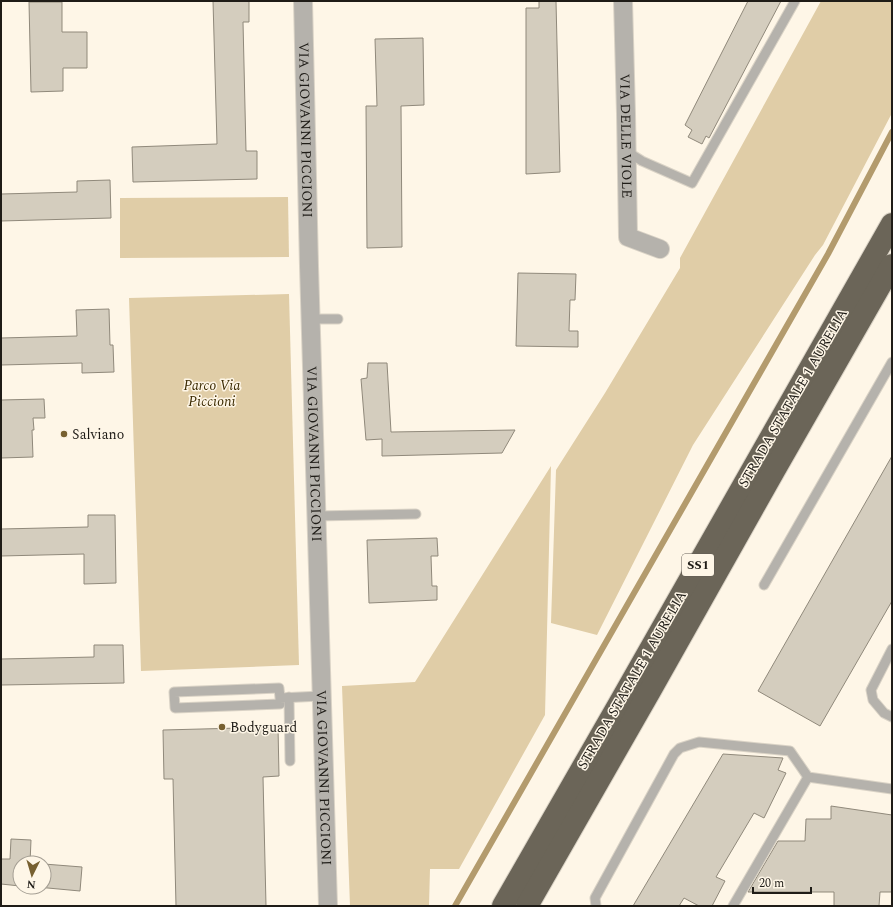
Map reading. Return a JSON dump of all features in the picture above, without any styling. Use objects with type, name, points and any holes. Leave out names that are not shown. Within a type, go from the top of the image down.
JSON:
[{"type":"highway","name":"STRADA STATALE 1 AURELIA","points":[[503,906],[892,224]]},
{"type":"highway","name":"STRADA STATALE 1 AURELIA","points":[[527,906],[892,265]]},
{"type":"street","name":"VIA GIOVANNI PICCIONI","points":[[303,1],[310,319],[328,906]]},
{"type":"street","name":"VIA DELLE VIOLE","points":[[623,1],[628,237],[660,249]]},
{"type":"lane","points":[[626,151],[642,161],[692,183],[795,1]]},
{"type":"lane","points":[[310,319],[338,319]]},
{"type":"lane","points":[[764,585],[892,362]]},
{"type":"lane","points":[[316,516],[416,514]]},
{"type":"lane","points":[[892,649],[871,690],[873,700],[884,713],[892,717]]},
{"type":"lane","points":[[284,698],[280,704],[175,708],[174,692],[279,688],[284,698],[290,761]]},
{"type":"lane","points":[[284,698],[321,696]]},
{"type":"lane","points":[[596,906],[595,898],[674,754],[680,748],[699,742],[790,751],[808,777],[892,789]]},
{"type":"lane","points":[[733,906],[808,777]]},
{"type":"green space","points":[[821,1],[892,1],[892,113],[823,245],[815,255],[693,445],[597,635],[551,623],[556,470],[605,393],[680,268],[680,258]]},
{"type":"green space","points":[[288,197],[289,257],[120,258],[120,198]]},
{"type":"green space","name":"Parco Via Piccioni","points":[[289,294],[299,665],[141,671],[129,298]]},
{"type":"green space","points":[[551,466],[545,715],[459,869],[430,869],[429,906],[350,906],[342,686],[415,682]]},
{"type":"building","points":[[213,1],[249,1],[249,22],[243,22],[246,151],[257,151],[257,179],[133,182],[132,147],[217,144]]},
{"type":"building","points":[[539,1],[556,1],[560,172],[526,174],[526,8],[539,8]]},
{"type":"building","points":[[748,1],[781,1],[709,138],[706,136],[702,144],[688,137],[692,130],[685,125]]},
{"type":"building","points":[[29,2],[62,2],[62,32],[87,32],[87,68],[63,68],[63,91],[31,92]]},
{"type":"building","points":[[423,38],[424,105],[401,106],[402,247],[367,248],[366,106],[377,106],[375,39]]},
{"type":"building","points":[[110,180],[111,218],[1,221],[1,194],[77,192],[77,181]]},
{"type":"building","points":[[518,273],[576,274],[575,300],[570,300],[569,331],[578,331],[578,347],[516,346]]},
{"type":"building","points":[[109,309],[110,345],[113,345],[114,372],[82,373],[82,363],[1,365],[1,338],[77,336],[76,310]]},
{"type":"building","points":[[368,363],[387,363],[391,432],[515,430],[502,453],[382,456],[382,439],[366,440],[361,379],[367,378]]},
{"type":"building","points":[[44,399],[45,418],[33,418],[33,457],[1,458],[1,400]]},
{"type":"building","points":[[892,456],[892,601],[820,726],[758,691]]},
{"type":"building","points":[[88,515],[115,515],[116,583],[84,584],[84,554],[1,556],[1,529],[88,527]]},
{"type":"building","points":[[437,538],[438,556],[431,556],[432,586],[437,586],[437,600],[369,603],[367,540]]},
{"type":"building","points":[[94,645],[123,645],[124,683],[1,685],[1,659],[94,657]]},
{"type":"building","points":[[278,727],[279,776],[263,777],[266,906],[176,906],[173,779],[164,779],[163,730]]},
{"type":"building","points":[[723,754],[783,758],[778,770],[786,773],[764,818],[754,813],[716,877],[725,881],[712,906],[699,906],[684,898],[679,906],[633,906]]},
{"type":"building","points":[[831,806],[892,815],[892,892],[880,892],[879,906],[834,906],[834,892],[748,892],[778,841],[805,841],[806,819],[831,819]]},
{"type":"building","points":[[11,839],[31,840],[30,855],[12,855],[12,885],[1,884],[1,859],[10,859]]},
{"type":"building","points":[[52,865],[82,867],[80,891],[52,888]]},
{"type":"waterway","points":[[455,906],[828,254],[892,132]]},
{"type":"place","name":"Salviano","points":[[64,434]]},
{"type":"place","name":"Bodyguard","points":[[222,727]]}]
